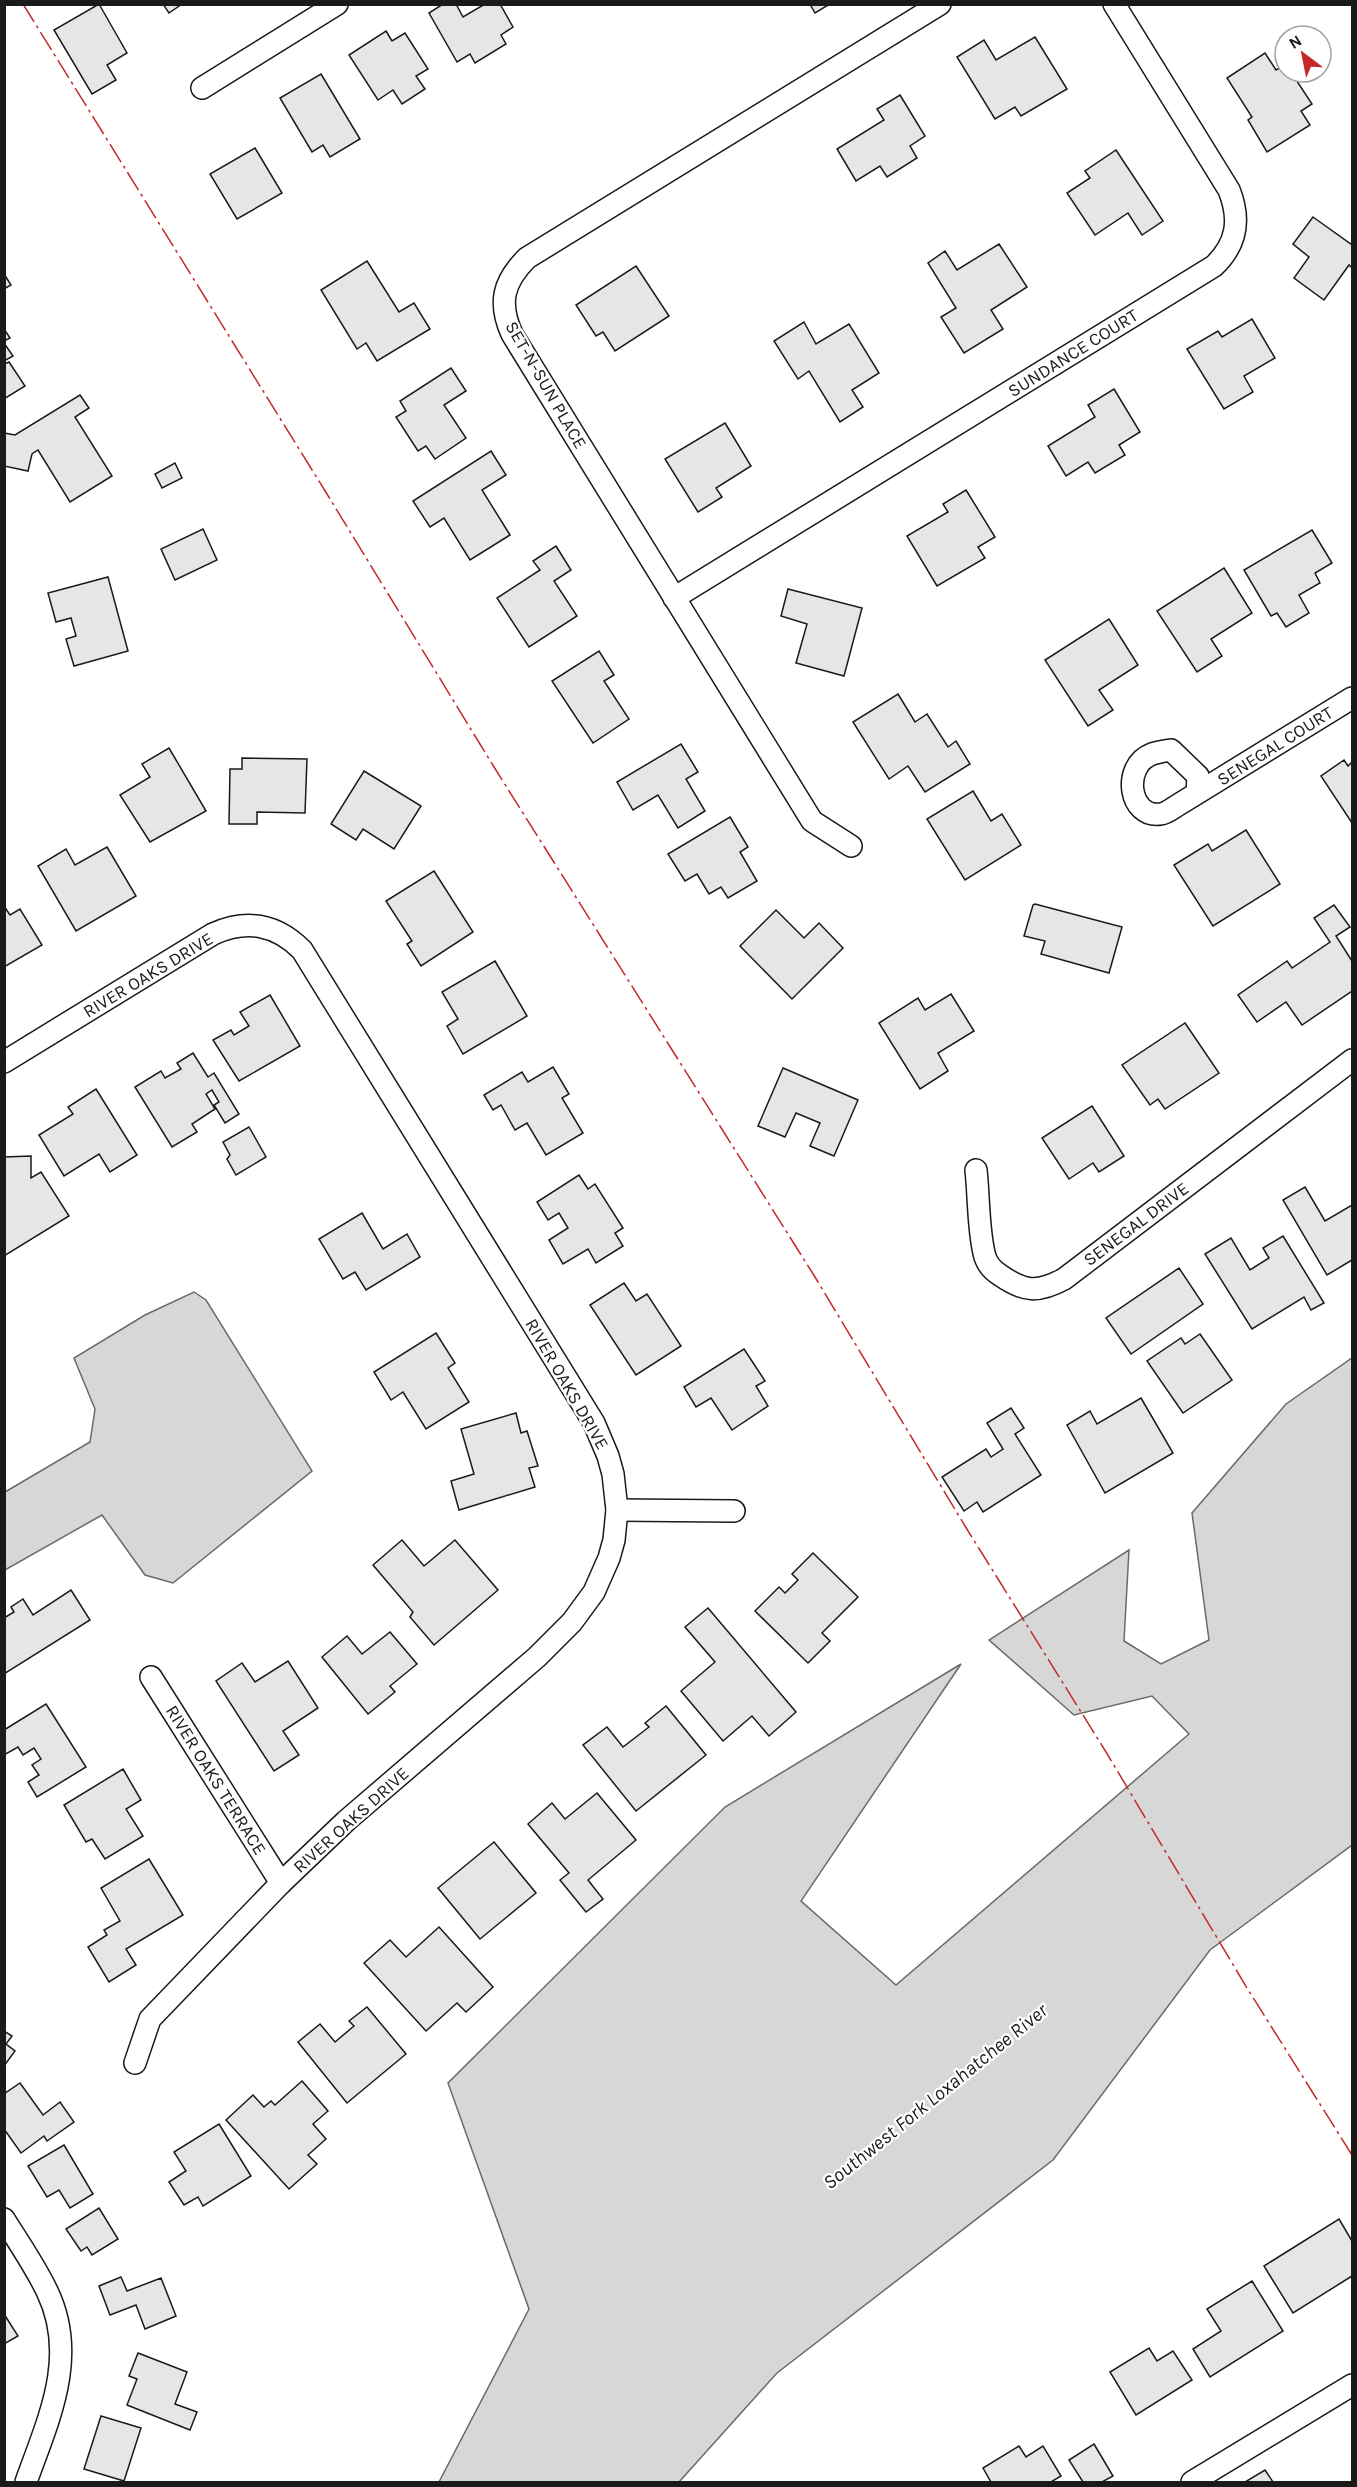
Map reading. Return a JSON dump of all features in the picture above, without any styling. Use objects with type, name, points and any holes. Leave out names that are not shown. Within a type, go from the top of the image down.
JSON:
[{"type":"street","points":[[202,88],[337,4]]},
{"type":"street","name":"SET-N-SUN PLACE","points":[[851,846],[812,821],[512,334],[506,320],[503,303],[507,286],[515,270],[527,258],[940,4]]},
{"type":"street","name":"SUNDANCE COURT","points":[[674,598],[1214,266],[1226,254],[1234,238],[1237,221],[1235,204],[1229,190],[1114,4]]},
{"type":"street","name":"SENEGAL COURT","points":[[1197,793],[1353,698]]},
{"type":"street","name":"RIVER OAKS DRIVE","points":[[4,1062],[213,934],[244,924],[261,925],[276,930],[291,939],[302,950],[594,1423],[613,1474],[617,1510],[614,1540],[603,1576],[572,1622],[537,1658],[346,1821],[281,1883],[150,2019],[135,2063]]},
{"type":"street","name":"SENEGAL DRIVE","points":[[976,1170],[984,1255],[992,1269],[1017,1287],[1033,1289],[1050,1286],[1064,1279],[1353,1060]]},
{"type":"street","points":[[617,1510],[734,1511]]},
{"type":"street","name":"RIVER OAKS TERRACE","points":[[151,1677],[281,1883]]},
{"type":"street","points":[[6,2224],[47,2291],[61,2343],[57,2396],[26,2482]]},
{"type":"street","points":[[1192,2482],[1353,2385]]},
{"type":"water","points":[[194,1292],[206,1300],[312,1471],[173,1583],[145,1575],[102,1515],[5,1570],[5,1492],[90,1442],[95,1409],[74,1358],[145,1315]]},
{"type":"water","name":"Southwest Fork Loxahatchee River","points":[[1352,1358],[1352,1845],[1210,1950],[1053,2160],[777,2373],[679,2482],[439,2482],[529,2309],[448,2083],[725,1807],[961,1664],[801,1901],[896,1985],[1189,1734],[1152,1696],[1074,1715],[989,1640],[1129,1550],[1124,1641],[1161,1664],[1209,1640],[1192,1513],[1286,1404]]},
{"type":"building","points":[[99,4],[127,53],[107,65],[116,80],[92,94],[54,30]]},
{"type":"building","points":[[163,4],[182,4],[169,13]]},
{"type":"building","points":[[443,4],[456,4],[463,17],[485,4],[500,4],[513,27],[501,35],[506,44],[475,63],[470,54],[457,62],[429,13]]},
{"type":"building","points":[[810,4],[830,4],[815,13]]},
{"type":"building","points":[[386,31],[392,41],[405,33],[428,69],[416,76],[425,89],[402,104],[393,90],[378,100],[349,55]]},
{"type":"building","points":[[1035,37],[1067,89],[1021,116],[1015,107],[995,119],[957,57],[984,40],[996,60]]},
{"type":"building","points":[[1265,53],[1273,65],[1273,84],[1299,84],[1312,104],[1301,111],[1310,125],[1267,152],[1248,120],[1252,117],[1227,78]]},
{"type":"building","points":[[321,74],[360,139],[330,157],[323,145],[312,152],[280,98]]},
{"type":"building","points":[[900,95],[925,136],[910,146],[917,158],[887,177],[880,166],[856,181],[837,149],[884,120],[877,109]]},
{"type":"building","points":[[255,148],[282,193],[237,219],[210,174]]},
{"type":"building","points":[[1116,150],[1163,221],[1142,235],[1128,213],[1095,235],[1067,193],[1090,178],[1085,171]]},
{"type":"building","points":[[1313,217],[1352,245],[1352,268],[1349,265],[1324,300],[1294,278],[1309,257],[1293,244]]},
{"type":"building","points":[[999,244],[1027,287],[991,310],[1003,329],[964,353],[941,317],[956,308],[928,263],[945,251],[957,270]]},
{"type":"building","points":[[367,261],[399,312],[414,303],[430,329],[377,361],[366,343],[357,349],[321,290]]},
{"type":"building","points":[[636,266],[669,316],[615,351],[603,332],[596,336],[576,305]]},
{"type":"building","points":[[4,274],[11,285],[4,289]]},
{"type":"building","points":[[1252,319],[1275,358],[1244,376],[1253,392],[1224,409],[1187,349],[1218,331],[1222,337]]},
{"type":"building","points":[[804,322],[816,344],[849,324],[879,373],[852,390],[863,407],[840,422],[809,371],[798,379],[774,341]]},
{"type":"building","points":[[4,329],[10,338],[4,341]]},
{"type":"building","points":[[4,343],[13,356],[4,361]]},
{"type":"building","points":[[9,362],[25,386],[4,399],[4,364]]},
{"type":"building","points":[[451,368],[466,391],[444,405],[466,438],[435,459],[426,446],[418,451],[396,417],[406,411],[400,401]]},
{"type":"building","points":[[1114,389],[1140,432],[1119,445],[1125,455],[1095,473],[1088,462],[1066,476],[1048,446],[1095,417],[1088,405]]},
{"type":"building","points":[[80,395],[89,408],[75,417],[112,476],[70,502],[38,450],[32,454],[28,471],[4,466],[4,433],[15,435]]},
{"type":"building","points":[[725,423],[751,466],[716,488],[722,497],[698,512],[665,459]]},
{"type":"building","points":[[491,451],[506,475],[482,490],[510,535],[470,560],[444,518],[430,527],[413,501]]},
{"type":"building","points":[[175,463],[182,478],[162,488],[155,474]]},
{"type":"building","points":[[966,490],[995,537],[978,547],[985,558],[937,586],[907,536],[948,512],[943,504]]},
{"type":"building","points":[[203,529],[217,560],[175,580],[161,549]]},
{"type":"building","points":[[1312,530],[1332,563],[1315,573],[1320,583],[1299,595],[1309,613],[1286,627],[1277,613],[1271,616],[1244,570]]},
{"type":"building","points":[[556,546],[571,570],[554,581],[577,616],[529,647],[497,598],[540,570],[533,561]]},
{"type":"building","points":[[1224,568],[1252,613],[1211,639],[1222,656],[1197,672],[1157,611]]},
{"type":"building","points":[[108,577],[128,651],[74,666],[66,639],[76,636],[71,618],[56,622],[48,593]]},
{"type":"building","points":[[788,589],[862,608],[844,676],[796,663],[807,624],[781,616]]},
{"type":"building","points":[[1109,619],[1138,665],[1099,690],[1113,710],[1088,726],[1045,660]]},
{"type":"building","points":[[599,651],[614,675],[604,681],[629,719],[593,743],[552,681]]},
{"type":"building","points":[[898,694],[915,722],[927,714],[948,747],[956,741],[970,764],[925,792],[908,766],[889,779],[853,722]]},
{"type":"building","points":[[681,744],[698,772],[686,779],[705,811],[678,828],[658,795],[633,810],[617,782]]},
{"type":"building","points":[[169,748],[206,811],[150,842],[120,795],[150,777],[142,764]]},
{"type":"building","points":[[242,758],[307,759],[305,813],[257,812],[257,824],[229,824],[230,769],[242,769]]},
{"type":"building","points":[[1344,760],[1348,766],[1352,762],[1352,823],[1321,776]]},
{"type":"building","points":[[364,771],[421,806],[394,849],[363,829],[356,840],[331,824]]},
{"type":"building","points":[[973,791],[991,821],[1002,814],[1021,845],[965,880],[927,819]]},
{"type":"building","points":[[730,817],[748,847],[740,852],[757,881],[728,898],[721,887],[709,894],[697,874],[685,881],[668,854]]},
{"type":"building","points":[[1246,830],[1280,884],[1213,926],[1174,865],[1208,844],[1212,851]]},
{"type":"building","points":[[107,847],[136,896],[76,931],[38,866],[66,849],[75,865]]},
{"type":"building","points":[[434,871],[473,932],[421,966],[407,944],[412,941],[386,901]]},
{"type":"building","points":[[1035,904],[1122,927],[1109,973],[1041,954],[1045,941],[1024,936]]},
{"type":"building","points":[[1334,905],[1350,927],[1336,936],[1352,961],[1352,991],[1302,1025],[1286,1002],[1257,1022],[1238,995],[1287,961],[1292,968],[1330,942],[1314,918]]},
{"type":"building","points":[[4,906],[10,915],[20,909],[42,945],[4,967]]},
{"type":"building","points":[[776,910],[804,938],[819,923],[843,948],[792,999],[740,946]]},
{"type":"building","points":[[495,961],[527,1016],[463,1054],[447,1026],[458,1019],[442,992]]},
{"type":"building","points":[[951,994],[974,1031],[938,1053],[948,1071],[920,1089],[879,1023],[918,998],[925,1010]]},
{"type":"building","points":[[270,995],[300,1046],[239,1081],[213,1040],[231,1030],[234,1035],[249,1026],[240,1012]]},
{"type":"building","points":[[1185,1023],[1219,1073],[1165,1109],[1158,1099],[1150,1105],[1122,1065]]},
{"type":"building","points":[[193,1053],[208,1077],[214,1073],[239,1114],[225,1123],[214,1105],[219,1102],[212,1090],[206,1094],[215,1109],[192,1124],[197,1132],[172,1147],[135,1087],[161,1071],[165,1078],[181,1069],[177,1063]]},
{"type":"building","points":[[553,1067],[569,1094],[562,1098],[583,1133],[546,1155],[527,1123],[515,1130],[501,1105],[493,1110],[484,1095],[522,1072],[528,1082]]},
{"type":"building","points":[[783,1068],[858,1100],[834,1156],[810,1146],[820,1123],[796,1113],[785,1137],[758,1126]]},
{"type":"building","points":[[96,1089],[137,1155],[110,1172],[99,1154],[64,1176],[39,1135],[73,1114],[68,1107]]},
{"type":"building","points":[[1092,1106],[1124,1156],[1099,1172],[1093,1163],[1069,1179],[1042,1138]]},
{"type":"building","points":[[249,1127],[266,1157],[236,1175],[227,1159],[230,1155],[223,1142]]},
{"type":"building","points":[[31,1156],[31,1178],[41,1172],[69,1216],[4,1256],[4,1157]]},
{"type":"building","points":[[579,1175],[588,1189],[595,1184],[623,1228],[615,1233],[623,1246],[596,1263],[588,1249],[563,1264],[549,1240],[568,1228],[559,1213],[548,1220],[537,1202]]},
{"type":"building","points":[[1305,1187],[1325,1221],[1352,1205],[1352,1260],[1327,1275],[1283,1200]]},
{"type":"building","points":[[362,1213],[383,1249],[407,1234],[420,1257],[366,1290],[355,1272],[343,1279],[319,1239]]},
{"type":"building","points":[[1283,1236],[1324,1303],[1311,1310],[1304,1297],[1252,1329],[1205,1254],[1231,1238],[1250,1270],[1269,1258],[1263,1248]]},
{"type":"building","points":[[1179,1268],[1203,1304],[1131,1354],[1106,1318]]},
{"type":"building","points":[[624,1283],[636,1301],[647,1294],[681,1346],[636,1375],[590,1305]]},
{"type":"building","points":[[436,1333],[455,1363],[448,1368],[469,1402],[426,1429],[403,1392],[391,1400],[374,1372]]},
{"type":"building","points":[[1200,1334],[1232,1380],[1183,1413],[1147,1361],[1181,1338],[1185,1344]]},
{"type":"building","points":[[744,1349],[765,1381],[756,1386],[768,1406],[732,1430],[711,1398],[696,1407],[684,1387]]},
{"type":"building","points":[[1141,1398],[1173,1453],[1105,1493],[1067,1425],[1090,1411],[1097,1424]]},
{"type":"building","points":[[1011,1408],[1024,1428],[1015,1434],[1041,1475],[983,1512],[977,1502],[964,1511],[942,1477],[986,1449],[991,1457],[1003,1449],[987,1423]]},
{"type":"building","points":[[516,1413],[521,1433],[527,1431],[538,1466],[529,1468],[535,1487],[459,1510],[451,1481],[474,1474],[461,1429]]},
{"type":"building","points":[[402,1540],[424,1566],[455,1540],[498,1590],[434,1645],[410,1617],[413,1612],[373,1565]]},
{"type":"building","points":[[813,1553],[858,1597],[822,1633],[830,1641],[808,1663],[755,1611],[779,1587],[785,1593],[798,1580],[792,1574]]},
{"type":"building","points":[[71,1590],[90,1620],[4,1674],[4,1618],[14,1612],[11,1607],[23,1599],[33,1615]]},
{"type":"building","points":[[708,1608],[796,1712],[769,1736],[752,1716],[723,1741],[681,1691],[715,1662],[685,1627]]},
{"type":"building","points":[[390,1632],[417,1664],[390,1686],[395,1692],[368,1714],[322,1657],[347,1636],[362,1654]]},
{"type":"building","points":[[288,1661],[318,1708],[283,1731],[299,1755],[274,1771],[216,1681],[242,1663],[255,1682]]},
{"type":"building","points":[[46,1704],[86,1767],[37,1797],[28,1782],[39,1775],[32,1765],[41,1759],[34,1748],[23,1755],[18,1747],[4,1755],[4,1730]]},
{"type":"building","points":[[666,1706],[706,1755],[636,1811],[583,1745],[607,1727],[623,1747],[649,1727],[645,1723]]},
{"type":"building","points":[[123,1769],[141,1800],[126,1809],[143,1836],[105,1859],[92,1839],[86,1842],[64,1805]]},
{"type":"building","points":[[597,1793],[636,1840],[588,1880],[603,1899],[586,1912],[560,1880],[569,1873],[528,1824],[552,1803],[565,1819]]},
{"type":"building","points":[[494,1842],[536,1893],[480,1939],[438,1888]]},
{"type":"building","points":[[149,1859],[183,1915],[126,1949],[136,1965],[109,1982],[88,1947],[107,1935],[104,1930],[120,1921],[101,1888]]},
{"type":"building","points":[[439,1927],[493,1987],[466,2012],[457,2003],[426,2031],[364,1963],[390,1940],[406,1957]]},
{"type":"building","points":[[367,2007],[406,2054],[347,2103],[298,2042],[320,2024],[335,2042],[354,2026],[349,2021]]},
{"type":"building","points":[[4,2031],[12,2036],[6,2044],[15,2051],[4,2066]]},
{"type":"building","points":[[302,2081],[328,2111],[313,2124],[326,2139],[308,2155],[317,2164],[289,2189],[226,2120],[253,2095],[264,2107],[271,2101],[275,2105]]},
{"type":"building","points":[[20,2083],[43,2115],[60,2102],[74,2122],[47,2141],[44,2136],[21,2153],[4,2129],[4,2094]]},
{"type":"building","points":[[219,2124],[251,2176],[203,2206],[198,2197],[184,2205],[169,2182],[186,2171],[174,2152]]},
{"type":"building","points":[[64,2145],[93,2194],[70,2208],[59,2190],[47,2197],[28,2166]]},
{"type":"building","points":[[99,2208],[118,2239],[92,2255],[87,2247],[81,2251],[66,2229]]},
{"type":"building","points":[[1339,2219],[1352,2241],[1352,2276],[1293,2313],[1264,2266]]},
{"type":"building","points":[[121,2277],[127,2291],[161,2278],[176,2316],[145,2329],[136,2305],[110,2315],[99,2286]]},
{"type":"building","points":[[1252,2281],[1283,2331],[1210,2377],[1193,2349],[1221,2331],[1207,2309]]},
{"type":"building","points":[[4,2314],[18,2336],[4,2344]]},
{"type":"building","points":[[1149,2348],[1157,2361],[1173,2351],[1192,2380],[1136,2415],[1110,2372]]},
{"type":"building","points":[[138,2353],[187,2372],[175,2404],[197,2412],[190,2430],[127,2405],[137,2379],[129,2376]]},
{"type":"building","points":[[101,2416],[141,2428],[124,2481],[84,2469]]},
{"type":"building","points":[[1094,2444],[1113,2476],[1102,2482],[1083,2482],[1069,2460]]},
{"type":"building","points":[[1019,2446],[1026,2457],[1043,2446],[1061,2476],[1051,2482],[991,2482],[983,2468]]},
{"type":"building","points":[[1265,2470],[1273,2482],[1245,2482]]},
{"type":"power","points":[[23,4],[494,767],[815,1277],[965,1526],[1106,1752],[1247,1988],[1352,2155]]}]
